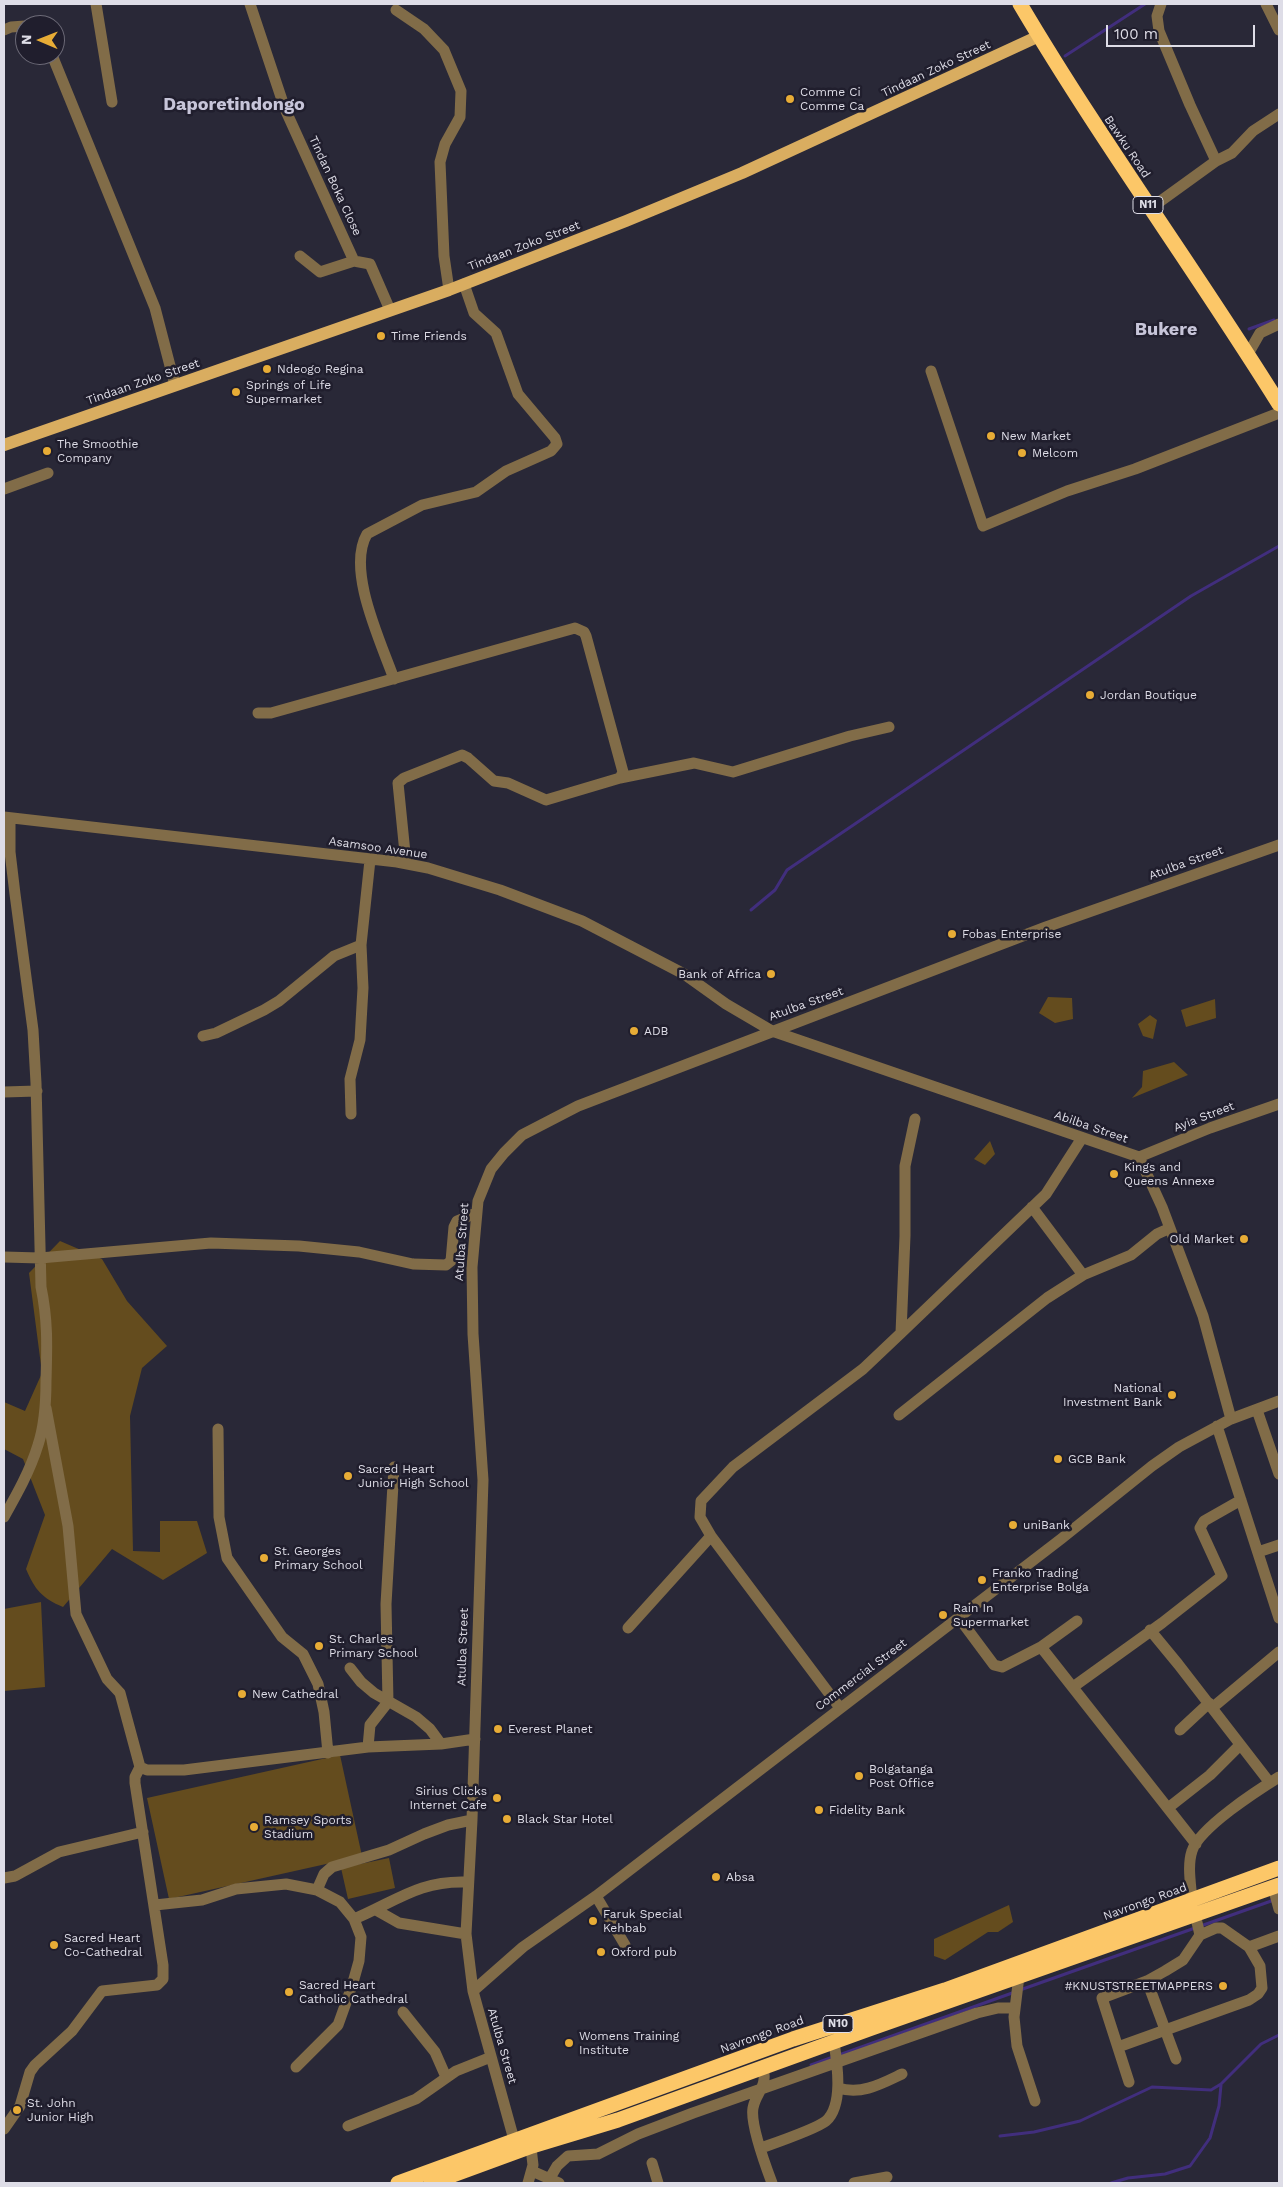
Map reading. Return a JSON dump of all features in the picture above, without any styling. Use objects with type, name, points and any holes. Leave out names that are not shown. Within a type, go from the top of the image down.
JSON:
[{"type":"highway","name":"Bawku Road","points":[[1020,4],[1097,130],[1248,354],[1279,404]]},
{"type":"highway","name":"Navrongo Road","points":[[398,2183],[523,2143],[618,2120],[763,2068],[836,2054],[1019,1976],[1193,1907],[1279,1868]]},
{"type":"highway","name":"Navrongo Road","points":[[431,2183],[523,2143],[793,2039],[1193,1907],[1276,1886]]},
{"type":"main road","name":"Tindaan Zoko Street","points":[[4,446],[450,290],[742,173],[1039,36]]},
{"type":"street","points":[[96,4],[112,102]]},
{"type":"street","name":"Tindan Boka Close","points":[[250,4],[285,109],[354,261]]},
{"type":"street","points":[[1161,4],[1157,16],[1159,31],[1216,161]]},
{"type":"street","points":[[1266,4],[1279,30]]},
{"type":"street","points":[[396,10],[424,29],[444,50],[461,91],[460,117],[445,144],[440,162],[444,256],[450,290]]},
{"type":"street","points":[[56,65],[155,308],[175,386]]},
{"type":"street","points":[[1151,208],[1216,161],[1232,153],[1253,131],[1279,114]]},
{"type":"street","points":[[300,256],[320,272],[354,261],[370,264],[390,310]]},
{"type":"street","points":[[394,679],[362,585],[361,553],[367,534],[422,505],[476,492],[506,471],[551,451],[557,444],[555,438],[518,394],[496,333],[474,313],[464,284]]},
{"type":"street","points":[[1248,354],[1260,333],[1279,324]]},
{"type":"street","points":[[931,371],[983,526],[1068,492],[1135,469],[1279,414]]},
{"type":"street","points":[[4,489],[48,473]]},
{"type":"street","points":[[258,713],[272,714],[569,629],[580,630],[586,636],[589,645],[623,772],[620,778]]},
{"type":"street","points":[[406,863],[398,788],[401,779],[465,755],[492,780],[508,783],[546,800],[620,778],[694,763],[733,772],[850,736],[890,726]]},
{"type":"street","points":[[4,1517],[27,1475],[39,1444],[46,1408],[48,1349],[47,1315],[41,1287],[33,1030],[23,963],[7,817]]},
{"type":"street","name":"Asamsoo Avenue","points":[[7,817],[406,863],[500,890],[582,921],[684,974],[726,1004],[772,1031]]},
{"type":"street","name":"Atulba Street","points":[[528,2183],[532,2171],[491,2057],[473,1991],[466,1934],[467,1882],[472,1820],[483,1480],[473,1325],[472,1267],[476,1212],[482,1189],[491,1169],[522,1135],[578,1106],[1046,927],[1279,845]]},
{"type":"street","points":[[351,1114],[350,1079],[360,1040],[362,1005],[361,945],[370,860]]},
{"type":"street","points":[[203,1036],[216,1033],[264,1010],[279,1001],[334,956],[361,945]]},
{"type":"street","name":"Abilba Street","points":[[772,1031],[1138,1158],[1162,1207],[1168,1228],[1203,1316],[1231,1419]]},
{"type":"street","points":[[4,1092],[36,1091]]},
{"type":"street","name":"Ayia Street","points":[[1138,1158],[1210,1128],[1279,1104]]},
{"type":"street","points":[[900,1333],[905,1236],[905,1166],[915,1119]]},
{"type":"street","points":[[840,1708],[711,1536],[700,1517],[701,1501],[733,1467],[863,1369],[1046,1194],[1082,1138]]},
{"type":"street","points":[[1032,1207],[1083,1274]]},
{"type":"street","points":[[4,1257],[40,1258],[211,1243],[299,1246],[359,1252],[413,1264],[446,1265],[451,1261],[454,1227],[457,1221],[476,1212]]},
{"type":"street","points":[[899,1415],[1047,1298],[1083,1274],[1131,1255],[1157,1234],[1168,1228]]},
{"type":"street","name":"Commercial Street","points":[[473,1991],[523,1947],[596,1896],[959,1618],[1152,1466],[1179,1447],[1217,1426],[1279,1401]]},
{"type":"street","points":[[4,2129],[20,2106],[30,2072],[35,2065],[72,2031],[102,1991],[157,1985],[162,1979],[163,1965],[135,1782],[135,1777],[140,1767],[120,1693],[107,1679],[76,1614],[68,1526],[46,1408]]},
{"type":"street","points":[[1257,1410],[1279,1474]]},
{"type":"street","points":[[1217,1426],[1258,1552],[1276,1596],[1279,1618]]},
{"type":"street","points":[[218,1429],[219,1517],[227,1558],[282,1637],[303,1654],[318,1684],[324,1712],[328,1753]]},
{"type":"street","points":[[368,1747],[370,1725],[388,1702],[386,1604],[394,1467]]},
{"type":"street","points":[[1072,1687],[1191,1602],[1222,1576],[1200,1528],[1204,1521],[1241,1500]]},
{"type":"street","points":[[628,1628],[711,1536]]},
{"type":"street","points":[[1258,1552],[1279,1545]]},
{"type":"street","points":[[959,1618],[994,1665],[1002,1667],[1041,1647],[1077,1621]]},
{"type":"street","points":[[1150,1630],[1240,1745],[1274,1780],[1212,1826],[1192,1850],[1190,1866],[1193,1907],[1200,1936]]},
{"type":"street","points":[[1041,1647],[1196,1844]]},
{"type":"street","points":[[1180,1730],[1279,1652]]},
{"type":"street","points":[[350,1668],[361,1682],[388,1702],[416,1717],[430,1729],[441,1744]]},
{"type":"street","points":[[140,1767],[146,1770],[184,1770],[368,1747],[441,1744],[475,1739]]},
{"type":"street","points":[[1168,1808],[1210,1775],[1240,1745]]},
{"type":"street","points":[[317,1890],[324,1874],[332,1868],[389,1850],[448,1825],[472,1820]]},
{"type":"street","points":[[4,1878],[15,1876],[59,1852],[143,1832]]},
{"type":"street","points":[[354,1919],[376,1910],[394,1898],[423,1887],[448,1881],[467,1882]]},
{"type":"street","points":[[155,1905],[202,1900],[236,1889],[286,1884],[317,1890],[340,1902],[354,1919],[361,1936],[359,1961],[338,2025],[296,2067]]},
{"type":"street","points":[[1276,1886],[1279,1909]]},
{"type":"street","points":[[596,1896],[626,1945]]},
{"type":"street","points":[[376,1910],[399,1923],[466,1934]]},
{"type":"street","points":[[1118,2047],[1248,2000],[1258,1994],[1262,1988],[1260,1966],[1249,1947],[1222,1928],[1216,1928],[1200,1936],[1183,1960],[1148,1981],[1102,1998],[1129,2082]]},
{"type":"street","points":[[1249,1947],[1279,1936]]},
{"type":"street","points":[[1019,1976],[1014,2008],[1017,2046],[1035,2101]]},
{"type":"street","points":[[1148,1981],[1176,2059]]},
{"type":"street","points":[[532,2171],[554,2181],[557,2166],[568,2156],[598,2154],[638,2134],[762,2089],[836,2054],[977,2013],[998,2008],[1014,2008]]},
{"type":"street","points":[[403,2012],[435,2052],[446,2077]]},
{"type":"street","points":[[761,2148],[825,2122],[832,2113],[838,2088],[836,2054]]},
{"type":"street","points":[[348,2126],[416,2099],[446,2077],[491,2057]]},
{"type":"street","points":[[763,2068],[765,2080],[752,2110],[772,2183]]},
{"type":"street","points":[[838,2088],[850,2092],[861,2090],[874,2087],[902,2074]]},
{"type":"street","points":[[652,2164],[658,2183]]},
{"type":"street","points":[[854,2183],[888,2177]]},
{"type":"shaded area","points":[[1048,997],[1072,998],[1073,1019],[1055,1023],[1039,1013]]},
{"type":"shaded area","points":[[1215,999],[1216,1018],[1186,1027],[1181,1010]]},
{"type":"shaded area","points":[[1150,1015],[1157,1020],[1153,1039],[1143,1036],[1138,1024]]},
{"type":"shaded area","points":[[1174,1062],[1188,1075],[1132,1098],[1142,1087],[1143,1071]]},
{"type":"shaded area","points":[[990,1141],[995,1154],[985,1165],[974,1159]]},
{"type":"shaded area","points":[[60,1241],[102,1259],[127,1301],[167,1346],[142,1368],[130,1416],[133,1551],[160,1552],[160,1521],[197,1521],[207,1553],[163,1580],[112,1549],[63,1607],[44,1597],[33,1583],[26,1569],[45,1515],[23,1459],[4,1449],[4,1402],[25,1411],[42,1373],[29,1273]]},
{"type":"shaded area","points":[[41,1602],[45,1687],[4,1691],[4,1609]]},
{"type":"shaded area","name":"Ramsey Sports Stadium","points":[[340,1755],[362,1856],[169,1899],[147,1798]]},
{"type":"shaded area","points":[[389,1858],[395,1888],[348,1899],[341,1868]]},
{"type":"shaded area","points":[[1009,1905],[1013,1922],[998,1932],[988,1932],[945,1960],[934,1956],[934,1939]]},
{"type":"waterway","points":[[1065,56],[1145,4]]},
{"type":"waterway","points":[[1249,329],[1274,320]]},
{"type":"waterway","points":[[751,910],[775,890],[787,870],[1191,596],[1279,546]]},
{"type":"waterway","points":[[1020,1990],[1274,1900]]},
{"type":"waterway","points":[[839,2055],[1015,1992]]},
{"type":"waterway","points":[[1000,2136],[1034,2132],[1080,2121],[1152,2087],[1211,2090],[1221,2084],[1261,2044],[1279,2035]]},
{"type":"waterway","points":[[811,2065],[833,2057]]},
{"type":"waterway","points":[[1111,2183],[1128,2178],[1165,2174],[1190,2166],[1210,2138],[1219,2106],[1221,2085]]},
{"type":"place","name":"Comme Ci Comme Ca","points":[[790,99]]},
{"type":"place","name":"Time Friends","points":[[381,336]]},
{"type":"place","name":"Ndeogo Regina","points":[[267,369]]},
{"type":"place","name":"Springs of Life Supermarket","points":[[236,392]]},
{"type":"place","name":"New Market","points":[[991,436]]},
{"type":"place","name":"The Smoothie Company","points":[[47,451]]},
{"type":"place","name":"Melcom","points":[[1022,453]]},
{"type":"place","name":"Jordan Boutique","points":[[1090,695]]},
{"type":"place","name":"Fobas Enterprise","points":[[952,934]]},
{"type":"place","name":"Bank of Africa","points":[[771,974]]},
{"type":"place","name":"ADB","points":[[634,1031]]},
{"type":"place","name":"Kings and Queens Annexe","points":[[1114,1174]]},
{"type":"place","name":"Old Market","points":[[1244,1239]]},
{"type":"place","name":"National Investment Bank","points":[[1172,1395]]},
{"type":"place","name":"GCB Bank","points":[[1058,1459]]},
{"type":"place","name":"Sacred Heart Junior High School","points":[[348,1476]]},
{"type":"place","name":"uniBank","points":[[1013,1525]]},
{"type":"place","name":"St. Georges Primary School","points":[[264,1558]]},
{"type":"place","name":"Franko Trading Enterprise Bolga","points":[[982,1580]]},
{"type":"place","name":"Rain In Supermarket","points":[[943,1615]]},
{"type":"place","name":"St. Charles Primary School","points":[[319,1646]]},
{"type":"place","name":"New Cathedral","points":[[242,1694]]},
{"type":"place","name":"Everest Planet","points":[[498,1729]]},
{"type":"place","name":"Bolgatanga Post Office","points":[[859,1776]]},
{"type":"place","name":"Sirius Clicks Internet Cafe","points":[[497,1798]]},
{"type":"place","name":"Fidelity Bank","points":[[819,1810]]},
{"type":"place","name":"Black Star Hotel","points":[[507,1819]]},
{"type":"place","name":"Ramsey Sports Stadium","points":[[254,1827]]},
{"type":"place","name":"Absa","points":[[716,1877]]},
{"type":"place","name":"Faruk Special Kehbab","points":[[593,1921]]},
{"type":"place","name":"Sacred Heart Co-Cathedral","points":[[54,1945]]},
{"type":"place","name":"Oxford pub","points":[[601,1952]]},
{"type":"place","name":"#KNUSTSTREETMAPPERS","points":[[1223,1986]]},
{"type":"place","name":"Sacred Heart Catholic Cathedral","points":[[289,1992]]},
{"type":"place","name":"Womens Training Institute","points":[[569,2043]]},
{"type":"place","name":"St. John Junior High","points":[[17,2110]]},
{"type":"district","name":"Daporetindongo","points":[[234,105]]},
{"type":"district","name":"Bukere","points":[[1166,330]]}]
